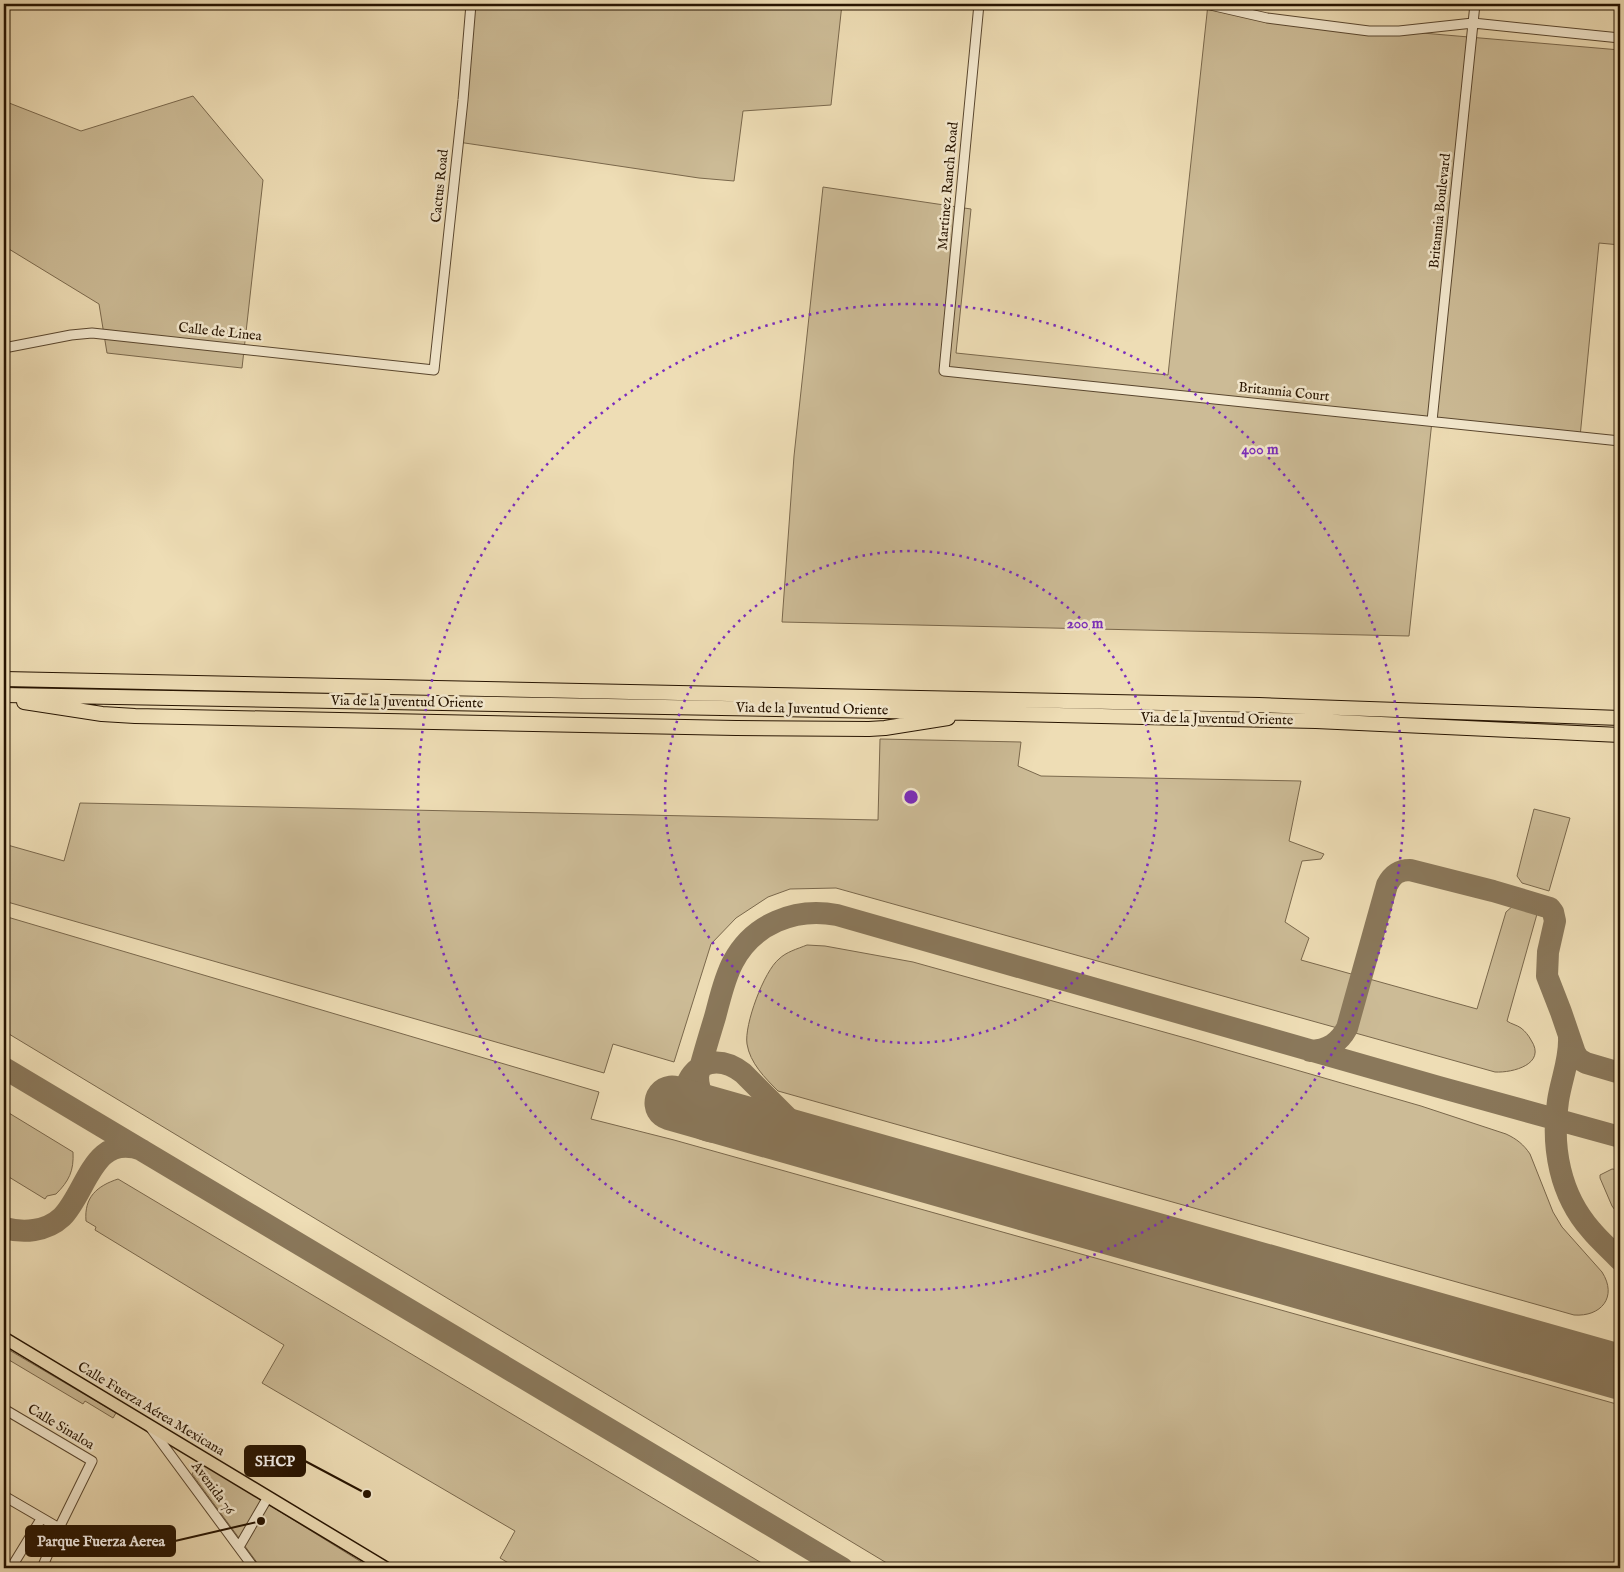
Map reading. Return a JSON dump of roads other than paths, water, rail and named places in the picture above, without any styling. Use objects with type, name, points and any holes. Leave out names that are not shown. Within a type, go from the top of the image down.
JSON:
[{"type":"highway","name":"Via de la Juventud Oriente","points":[[4,679],[1259,705],[1315,714],[1620,735]]},
{"type":"highway","name":"Via de la Juventud Oriente","points":[[4,695],[981,713],[1315,714],[1620,718]]},
{"type":"highway","points":[[4,699],[102,714],[135,716],[736,728],[885,728],[981,713]]},
{"type":"main road","name":"Calle Fuerza Aérea Mexicana","points":[[4,1338],[386,1568]]},
{"type":"street","name":"Cactus Road","points":[[434,370],[463,100],[471,4]]},
{"type":"street","name":"Martinez Ranch Road","points":[[944,371],[979,4]]},
{"type":"street","points":[[1206,4],[1268,18],[1369,31],[1399,31],[1473,23],[1620,38]]},
{"type":"street","name":"Britannia Boulevard","points":[[1432,421],[1475,4]]},
{"type":"street","name":"Calle de Linea","points":[[4,348],[70,335],[92,333],[434,370]]},
{"type":"street","name":"Britannia Court","points":[[944,371],[1620,441]]},
{"type":"street","name":"Calle Sinaloa","points":[[4,1409],[92,1461],[59,1528]]},
{"type":"street","name":"Avenida 76","points":[[149,1425],[254,1568]]},
{"type":"street","points":[[4,1496],[59,1528],[42,1568]]},
{"type":"street","points":[[239,1547],[268,1497]]},
{"type":"street","points":[[11,1568],[41,1519]]},
{"type":"place","name":"SHCP","points":[[367,1494]]},
{"type":"place","name":"Parque Fuerza Aerea","points":[[261,1521]]}]
